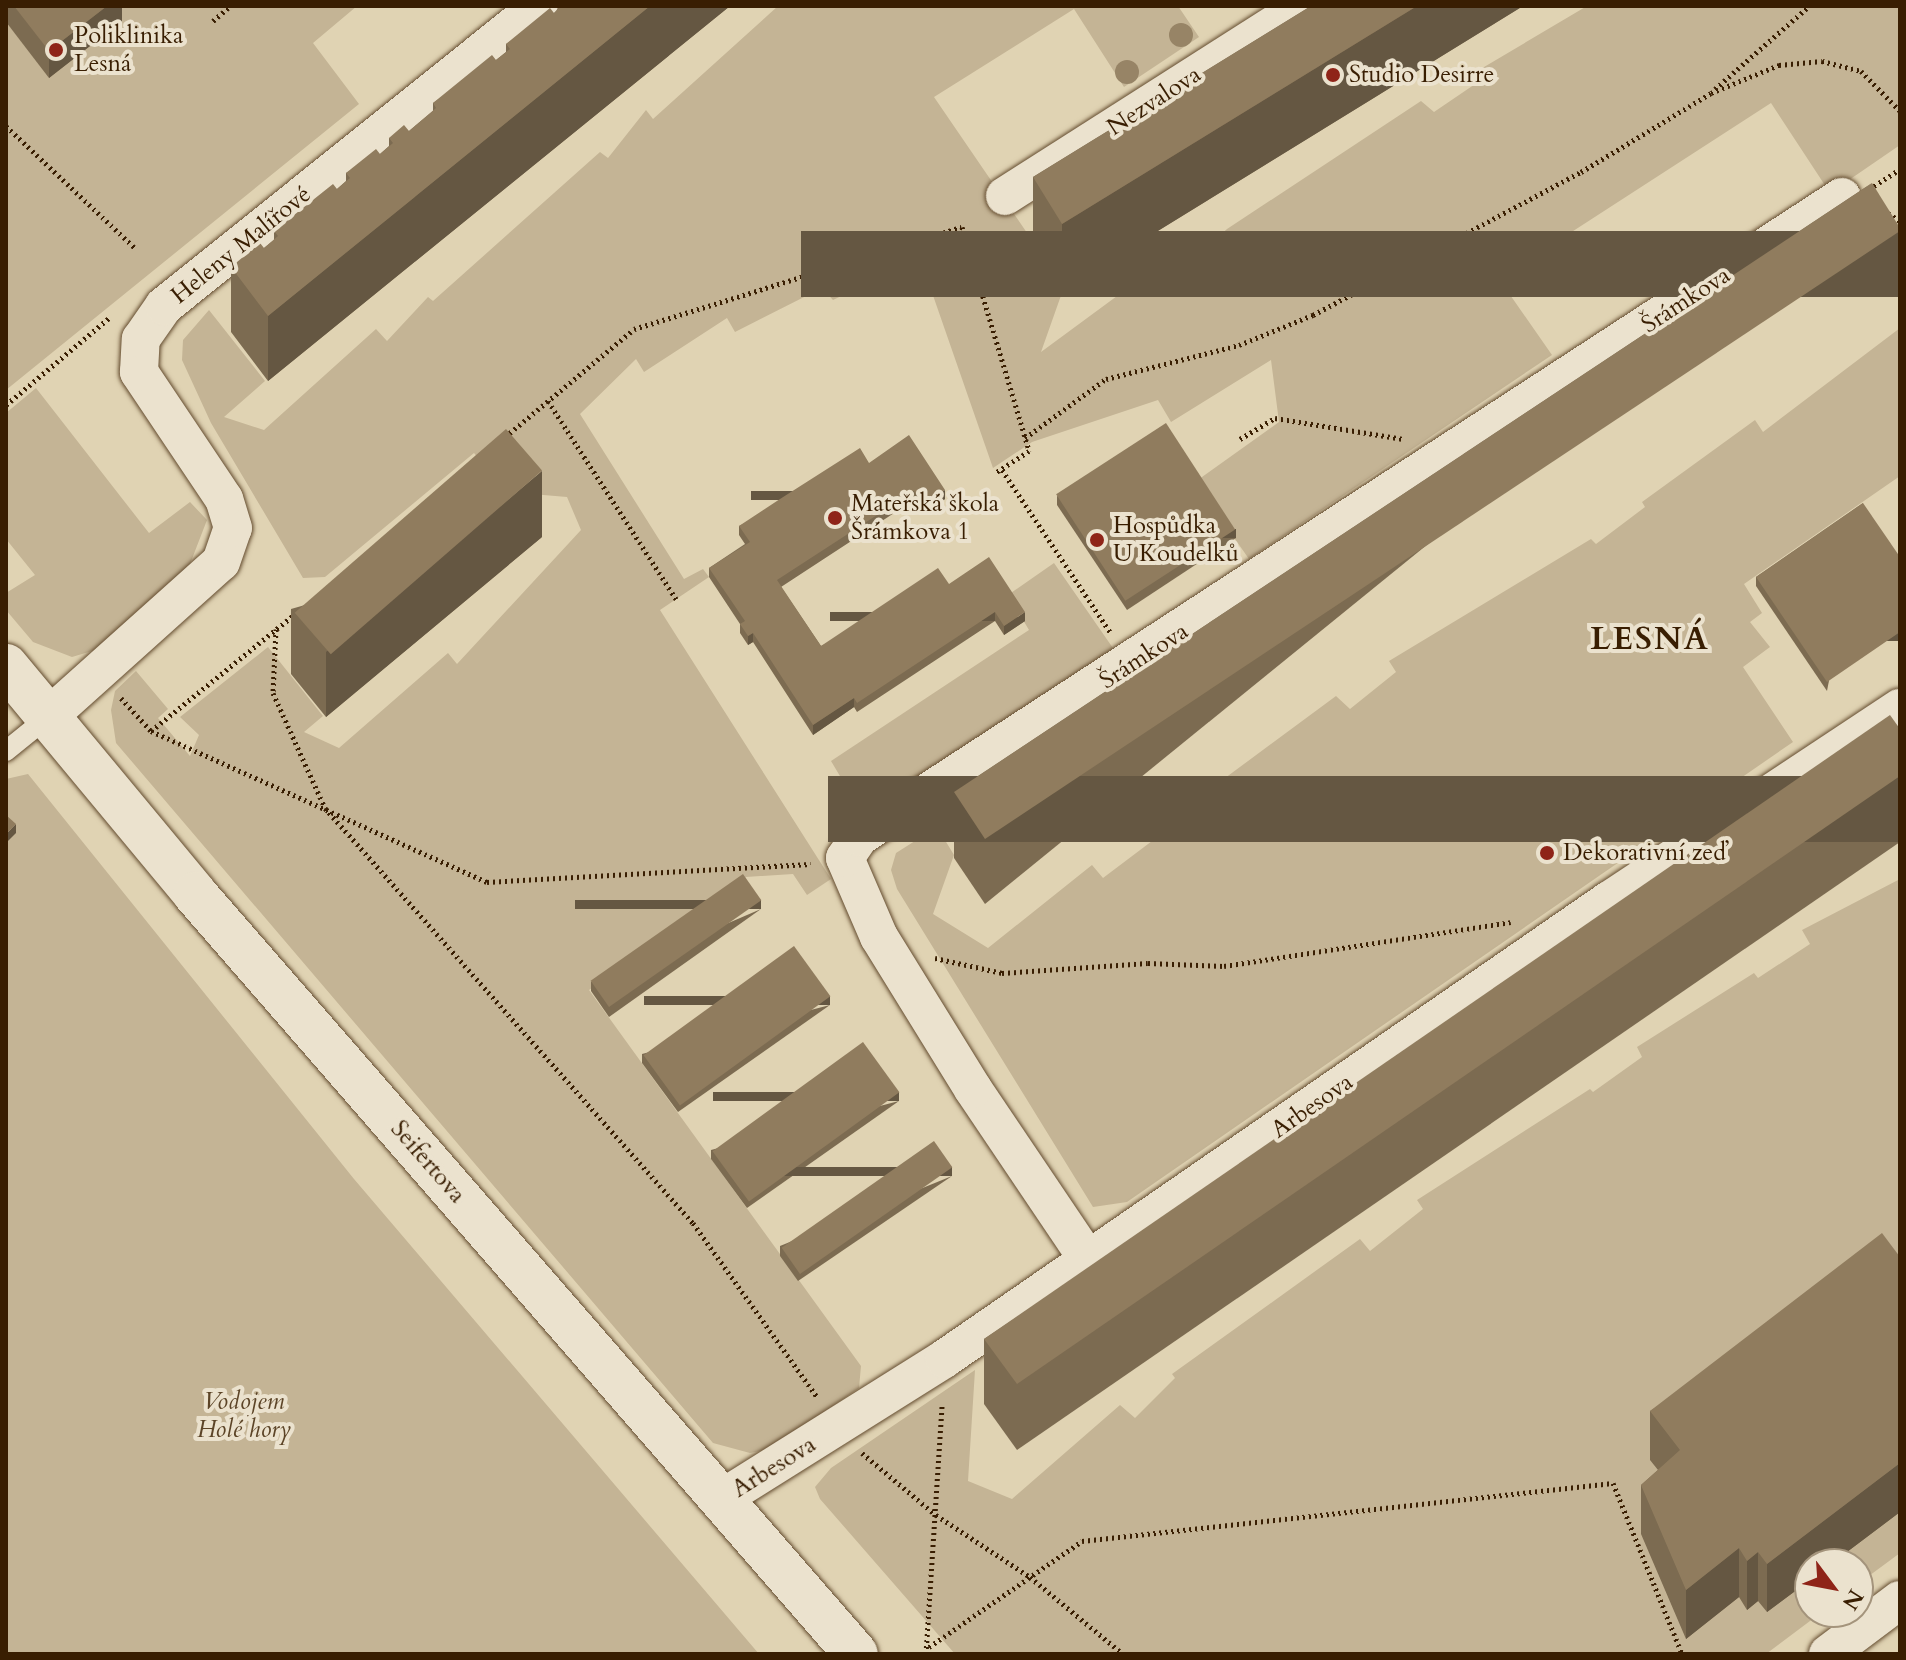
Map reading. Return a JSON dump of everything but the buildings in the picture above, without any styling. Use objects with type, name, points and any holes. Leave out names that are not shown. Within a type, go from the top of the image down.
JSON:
[{"type":"street","name":"Heleny Malířové","points":[[48,717],[221,562],[233,528],[224,499],[139,372],[141,339],[164,306],[539,6]]},
{"type":"street","name":"Nezvalova","points":[[1005,196],[1303,6]]},
{"type":"street","name":"Šrámkova","points":[[845,858],[859,837],[1461,449],[1858,200]]},
{"type":"street","name":"Seifertova","points":[[6,666],[856,1654]]},
{"type":"street","name":"Arbesova","points":[[721,1499],[838,1427],[1089,1261],[1608,901],[1900,708]]},
{"type":"street","points":[[845,858],[879,937],[973,1089],[1089,1261]]},
{"type":"street","points":[[1828,1654],[1897,1606]]},
{"type":"lane","points":[[6,751],[48,717]]},
{"type":"path","points":[[213,21],[230,6]]},
{"type":"path","points":[[1711,93],[1809,6]]},
{"type":"path","points":[[1025,438],[1106,379],[1239,345],[1313,315],[1581,172],[1711,93],[1779,65],[1822,61],[1861,71],[1900,111]]},
{"type":"path","points":[[6,126],[136,249]]},
{"type":"path","points":[[1858,200],[1900,221]]},
{"type":"path","points":[[500,442],[634,329],[962,227],[1029,451],[995,473]]},
{"type":"path","points":[[6,405],[112,315]]},
{"type":"path","points":[[548,401],[676,599]]},
{"type":"path","points":[[1240,439],[1275,418],[1461,449]]},
{"type":"path","points":[[1002,470],[1110,633]]},
{"type":"path","points":[[151,731],[308,604]]},
{"type":"path","points":[[276,629],[273,693],[325,808],[693,1223],[849,1442],[936,1515],[1030,1577],[1123,1654]]},
{"type":"path","points":[[115,691],[151,731],[487,882],[810,865],[845,858]]},
{"type":"path","points":[[930,957],[1002,973],[1148,963],[1224,966],[1515,921]]},
{"type":"path","points":[[926,1654],[929,1647],[942,1395]]},
{"type":"path","points":[[929,1647],[1082,1541],[1613,1483],[1682,1654]]},
{"type":"green space","points":[[110,6],[357,6],[313,43],[359,104],[6,390],[6,22],[50,77]]},
{"type":"green space","points":[[778,6],[1178,6],[1199,37],[1124,87],[1074,9],[934,97],[1064,287],[1041,352],[1170,257],[1184,268],[1227,229],[1421,101],[1434,112],[1484,78],[1479,70],[1587,6],[1900,6],[1900,145],[1830,193],[1771,103],[1499,279],[1552,355],[1249,559],[1195,482],[1279,422],[1271,360],[1171,422],[1158,400],[1032,442],[993,468],[920,258],[833,300],[822,288],[735,332],[727,318],[644,372],[636,359],[580,414],[684,579],[703,569],[709,577],[660,610],[831,879],[807,895],[793,874],[746,877],[589,990],[861,1366],[859,1388],[770,1449],[750,1453],[713,1443],[116,743],[111,710],[115,691],[136,671],[168,709],[158,718],[190,756],[199,735],[180,717],[268,647],[323,716],[304,732],[339,748],[448,653],[457,664],[581,530],[567,497],[507,492],[474,453],[325,577],[303,578],[211,423],[182,360],[183,340],[209,310],[265,381],[224,417],[264,430],[376,329],[387,341],[428,297],[433,301],[600,152],[608,158],[646,110],[653,119]]},
{"type":"green space","points":[[1900,328],[1900,476],[1744,584],[1762,613],[1750,622],[1770,647],[1743,667],[1793,742],[1127,1202],[1093,1207],[897,889],[891,870],[896,853],[937,827],[954,855],[933,914],[988,948],[1092,865],[1103,878],[1156,838],[1152,832],[1336,696],[1350,709],[1396,672],[1389,661],[1591,539],[1596,544],[1645,507],[1642,502],[1755,420],[1763,432]]},
{"type":"green space","points":[[36,388],[149,533],[190,502],[207,520],[190,564],[102,648],[72,657],[33,642],[6,610],[6,593],[35,575],[6,539],[6,413]]},
{"type":"green space","points":[[1054,563],[1115,651],[872,813],[866,805],[859,808],[831,761],[1029,630],[1008,595]]},
{"type":"green space","name":"Vodojem Holé hory","points":[[28,774],[354,1179],[759,1654],[6,1654],[6,843],[15,833],[6,824],[6,779]]},
{"type":"green space","points":[[1900,879],[1900,1553],[1874,1572],[1874,1548],[1794,1548],[1794,1628],[1801,1628],[1766,1654],[955,1654],[820,1499],[815,1487],[831,1468],[975,1370],[968,1481],[1012,1499],[1120,1405],[1135,1418],[1175,1378],[1172,1374],[1360,1239],[1370,1251],[1423,1209],[1417,1200],[1590,1089],[1593,1092],[1642,1057],[1637,1047],[1754,973],[1758,978],[1810,944],[1802,930]]},
{"type":"place","name":"Poliklinika Lesná","points":[[56,50]]},
{"type":"place","name":"Studio Desirre","points":[[1333,75]]},
{"type":"place","name":"Mateřská škola Šrámkova 1","points":[[835,518]]},
{"type":"place","name":"Hospůdka U Koudelků","points":[[1097,540]]},
{"type":"place","name":"Dekorativní zeď","points":[[1547,853]]},
{"type":"district","name":"LESNÁ","points":[[1650,639]]}]
